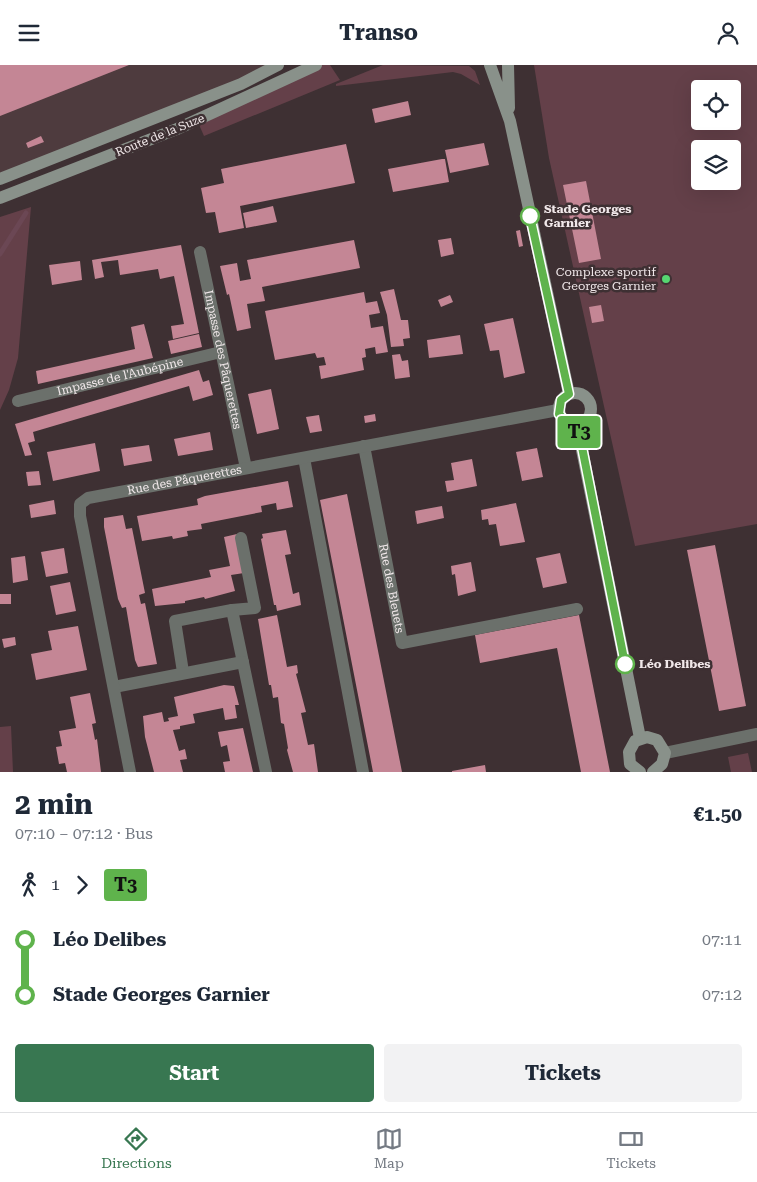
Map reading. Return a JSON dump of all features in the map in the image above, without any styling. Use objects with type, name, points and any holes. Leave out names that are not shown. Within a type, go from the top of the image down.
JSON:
[{"type":"street","name":"Route de la Suze","points":[[0,179],[241,84],[278,65]]},
{"type":"street","name":"Route de la Suze","points":[[0,198],[176,129],[316,65]]},
{"type":"street","points":[[490,65],[510,121],[569,394]]},
{"type":"street","points":[[508,65],[510,121]]},
{"type":"street","name":"Impasse des Pâquerettes","points":[[200,252],[246,468]]},
{"type":"street","name":"Impasse de l'Aubépine","points":[[18,401],[221,352]]},
{"type":"street","points":[[569,394],[583,394],[591,406],[589,417],[577,425],[565,422],[558,410],[561,400],[569,394]]},
{"type":"street","name":"Rue des Pâquerettes","points":[[130,772],[80,516],[80,504],[88,498],[558,410]]},
{"type":"street","points":[[577,425],[640,738]]},
{"type":"street","name":"Rue des Bleuets","points":[[364,447],[402,643],[577,609]]},
{"type":"street","points":[[304,458],[363,772]]},
{"type":"street","points":[[183,672],[175,621],[255,607],[241,538]]},
{"type":"street","points":[[232,611],[266,772]]},
{"type":"street","points":[[114,687],[183,672],[243,662]]},
{"type":"street","points":[[665,753],[757,734]]},
{"type":"street","points":[[640,772],[634,769],[628,758],[631,746],[640,738],[647,737],[657,740],[665,753],[662,764],[652,772]]},
{"type":"shaded area","points":[[0,65],[278,65],[0,179]]},
{"type":"shaded area","points":[[316,65],[330,65],[340,80],[204,136],[197,120]]},
{"type":"shaded area","points":[[383,65],[469,66],[475,71],[480,85],[461,74],[453,72],[336,86],[336,84]]},
{"type":"shaded area","name":"Complexe sportif Georges Garnier","points":[[534,65],[757,65],[757,524],[635,546],[549,158]]},
{"type":"shaded area","points":[[31,207],[18,358],[9,390],[0,410],[0,217]]},
{"type":"shaded area","points":[[11,726],[13,772],[0,772],[0,727]]},
{"type":"shaded area","points":[[748,753],[752,772],[731,772],[728,757]]},
{"type":"building","points":[[0,65],[129,65],[0,116]]},
{"type":"building","points":[[408,101],[411,115],[375,123],[372,109]]},
{"type":"building","points":[[41,136],[44,142],[28,148],[26,143]]},
{"type":"building","points":[[484,143],[489,165],[450,173],[445,150]]},
{"type":"building","points":[[346,144],[355,183],[240,206],[244,228],[219,233],[215,212],[206,213],[201,188],[224,183],[221,169]]},
{"type":"building","points":[[445,159],[449,182],[393,192],[388,169]]},
{"type":"building","points":[[586,181],[601,259],[579,263],[563,185]]},
{"type":"building","points":[[273,206],[277,222],[246,228],[243,213]]},
{"type":"building","points":[[520,230],[523,246],[519,247],[516,231]]},
{"type":"building","points":[[451,238],[454,254],[441,257],[438,240]]},
{"type":"building","points":[[354,240],[360,268],[262,287],[265,301],[247,304],[251,328],[237,331],[229,294],[227,295],[220,266],[237,263],[240,281],[251,279],[247,260]]},
{"type":"building","points":[[181,245],[199,333],[173,339],[171,326],[184,324],[174,276],[160,279],[158,269],[120,275],[118,260],[101,262],[104,277],[95,279],[92,260]]},
{"type":"building","points":[[80,261],[82,280],[52,285],[49,265]]},
{"type":"building","points":[[394,289],[401,320],[408,320],[410,338],[403,339],[404,346],[391,347],[387,315],[380,292]]},
{"type":"building","points":[[364,292],[366,303],[377,301],[380,313],[369,315],[371,328],[383,326],[388,352],[376,354],[375,347],[365,349],[366,357],[362,358],[364,370],[321,379],[319,366],[326,365],[324,357],[317,358],[315,353],[275,360],[265,311]]},
{"type":"building","points":[[450,295],[453,302],[441,307],[438,300]]},
{"type":"building","points":[[601,305],[604,321],[592,323],[589,307]]},
{"type":"building","points":[[513,318],[525,373],[504,378],[499,350],[490,351],[484,324]]},
{"type":"building","points":[[144,324],[153,358],[38,384],[36,371],[135,349],[131,327]]},
{"type":"building","points":[[199,334],[202,347],[171,354],[168,341]]},
{"type":"building","points":[[460,335],[463,354],[429,358],[427,340]]},
{"type":"building","points":[[400,354],[402,361],[408,360],[410,377],[395,379],[392,355]]},
{"type":"building","points":[[199,370],[203,382],[209,380],[213,395],[193,401],[189,386],[33,432],[35,441],[28,443],[32,455],[25,456],[15,424]]},
{"type":"building","points":[[271,389],[279,429],[257,434],[248,394]]},
{"type":"building","points":[[375,414],[376,421],[365,423],[364,416]]},
{"type":"building","points":[[319,415],[322,431],[310,433],[306,417]]},
{"type":"building","points":[[210,432],[213,450],[178,456],[174,439]]},
{"type":"building","points":[[95,443],[100,471],[53,481],[47,452]]},
{"type":"building","points":[[149,445],[152,461],[124,466],[121,449]]},
{"type":"building","points":[[537,448],[543,477],[522,481],[516,452]]},
{"type":"building","points":[[472,459],[477,486],[447,492],[445,481],[454,480],[451,463]]},
{"type":"building","points":[[39,471],[41,485],[28,486],[26,472]]},
{"type":"building","points":[[288,481],[293,507],[277,510],[276,503],[261,506],[262,512],[201,524],[202,529],[187,531],[188,536],[173,539],[172,536],[142,541],[137,516],[198,505],[197,499],[205,496]]},
{"type":"building","points":[[347,494],[402,772],[373,772],[320,500]]},
{"type":"building","points":[[54,500],[56,514],[31,518],[29,505]]},
{"type":"building","points":[[516,503],[525,542],[500,546],[496,524],[489,525],[488,519],[482,520],[481,510]]},
{"type":"building","points":[[442,506],[444,518],[417,524],[415,511]]},
{"type":"building","points":[[123,515],[126,529],[132,528],[145,593],[139,595],[141,604],[145,603],[157,664],[138,667],[135,660],[126,607],[122,608],[118,599],[104,527],[104,518]]},
{"type":"building","points":[[286,530],[291,554],[285,555],[293,594],[299,592],[301,605],[277,611],[276,605],[274,605],[261,539],[263,538],[262,534]]},
{"type":"building","points":[[237,534],[244,573],[231,575],[235,591],[205,599],[204,597],[185,601],[185,603],[155,606],[152,589],[211,577],[209,570],[230,566],[224,537]]},
{"type":"building","points":[[715,545],[746,706],[719,711],[687,550]]},
{"type":"building","points":[[64,548],[68,573],[46,577],[41,552]]},
{"type":"building","points":[[560,553],[567,583],[543,588],[536,558]]},
{"type":"building","points":[[25,556],[28,580],[13,583],[11,558]]},
{"type":"building","points":[[471,562],[476,591],[458,596],[455,574],[452,575],[451,566]]},
{"type":"building","points":[[70,582],[76,611],[56,615],[50,586]]},
{"type":"building","points":[[0,594],[11,594],[11,604],[0,604]]},
{"type":"building","points":[[277,615],[287,667],[297,665],[298,673],[296,674],[306,712],[301,713],[308,745],[314,744],[318,772],[293,772],[287,750],[284,724],[281,723],[278,697],[273,698],[271,685],[269,685],[258,619]]},
{"type":"building","points":[[579,615],[610,772],[581,772],[557,648],[480,663],[475,635]]},
{"type":"building","points":[[78,626],[87,670],[36,680],[31,654],[52,650],[48,631]]},
{"type":"building","points":[[15,637],[16,645],[4,648],[2,639]]},
{"type":"building","points":[[224,685],[234,686],[239,705],[235,705],[237,718],[225,720],[223,708],[193,714],[195,723],[180,726],[180,729],[173,730],[179,751],[185,749],[187,759],[180,760],[183,772],[154,772],[145,737],[143,716],[162,712],[164,722],[169,721],[168,718],[178,716],[174,697]]},
{"type":"building","points":[[90,693],[96,723],[92,724],[95,740],[97,739],[101,772],[67,772],[65,763],[59,764],[56,747],[62,746],[59,731],[76,728],[70,697]]},
{"type":"building","points":[[243,728],[253,772],[225,772],[223,762],[230,761],[227,745],[221,747],[218,732]]},
{"type":"building","points":[[485,765],[486,772],[452,772],[452,771]]},
{"type":"waterway","points":[[0,254],[26,213]]},
{"type":"bus line","name":"T3","points":[[530,216],[548,308],[569,394],[561,400],[558,410],[562,420],[568,424],[577,425],[625,664]]},
{"type":"place","name":"Stade Georges Garnier","points":[[530,216]]},
{"type":"place","name":"Complexe sportif Georges Garnier","points":[[666,279]]},
{"type":"place","name":"Léo Delibes","points":[[625,664]]}]
